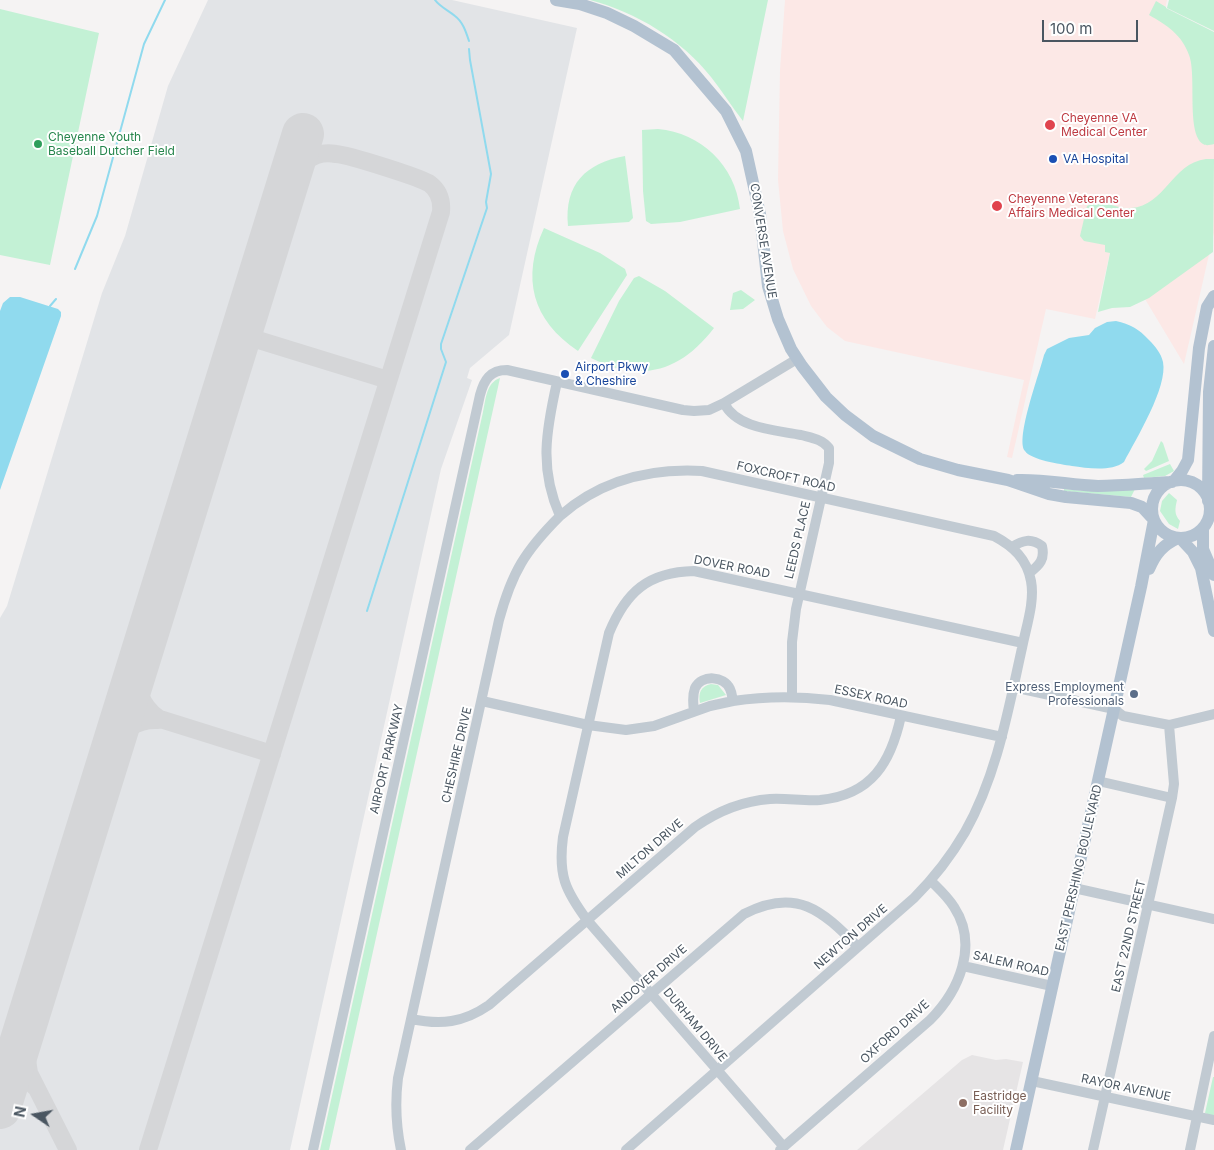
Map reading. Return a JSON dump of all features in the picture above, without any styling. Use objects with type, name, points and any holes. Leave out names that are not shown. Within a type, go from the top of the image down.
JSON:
[{"type":"main road","name":"CONVERSE AVENUE","points":[[556,0],[580,4],[607,13],[634,26],[674,50],[726,111],[746,151],[758,200],[768,286],[774,310],[797,359],[826,397],[845,415],[873,436],[920,459],[950,468],[1008,480],[1066,498],[1132,503],[1142,507],[1154,520]]},
{"type":"main road","name":"EAST PERSHING BOULEVARD","points":[[1016,1150],[1141,587],[1154,520],[1152,508],[1155,497],[1162,488],[1173,482],[1188,460],[1199,348],[1207,307],[1214,296]]},
{"type":"main road","points":[[1214,346],[1209,392],[1210,504],[1203,549],[1214,574]]},
{"type":"main road","name":"CONVERSE AVENUE","points":[[1008,480],[1030,479],[1100,486],[1173,482]]},
{"type":"main road","points":[[1173,482],[1180,480],[1192,483],[1202,490],[1210,504]]},
{"type":"main road","points":[[1154,520],[1164,532],[1179,538],[1193,552],[1202,568],[1214,631]]},
{"type":"main road","name":"EAST PERSHING BOULEVARD","points":[[1141,587],[1159,550],[1166,544],[1179,538],[1193,535],[1207,528]]},
{"type":"street","points":[[560,516],[552,498],[546,471],[546,441],[557,382],[694,411],[708,410],[724,404],[797,359]]},
{"type":"street","name":"AIRPORT PARKWAY","points":[[312,1150],[484,382],[489,375],[507,370],[557,382]]},
{"type":"street","name":"LEEDS PLACE","points":[[724,404],[728,411],[741,421],[812,438],[825,443],[829,448],[830,455],[799,593],[792,642],[792,696]]},
{"type":"street","name":"FOXCROFT ROAD","points":[[560,516],[573,505],[609,484],[644,474],[683,470],[710,473],[994,536],[1020,554],[1029,573],[1032,594],[1013,687]]},
{"type":"street","name":"CHESHIRE DRIVE","points":[[401,1150],[396,1117],[396,1095],[499,620],[512,578],[537,539],[560,516]]},
{"type":"street","points":[[1012,547],[1028,540],[1035,541],[1042,546],[1044,554],[1042,561],[1037,568],[1029,573]]},
{"type":"street","name":"DOVER ROAD","points":[[587,920],[567,889],[562,873],[560,857],[563,837],[609,633],[618,612],[632,595],[646,583],[677,571],[694,571],[1023,643]]},
{"type":"street","points":[[694,711],[693,697],[695,688],[700,681],[707,678],[717,679],[725,683],[730,690],[733,701]]},
{"type":"street","points":[[1013,687],[1114,710],[1123,716],[1169,725],[1214,714]]},
{"type":"street","name":"NEWTON DRIVE","points":[[626,1150],[914,898],[931,881],[949,857],[978,806],[1002,737],[1013,687]]},
{"type":"street","name":"ESSEX ROAD","points":[[482,702],[618,730],[654,726],[694,711],[733,701],[773,696],[792,696],[830,700],[1002,737]]},
{"type":"street","name":"MILTON DRIVE","points":[[411,1019],[444,1023],[476,1014],[489,1005],[695,826],[711,816],[739,804],[754,801],[770,799],[818,800],[843,795],[855,790],[876,774],[886,761],[893,749],[901,716]]},
{"type":"street","name":"EAST 22ND STREET","points":[[1093,1150],[1172,798],[1174,784],[1169,725]]},
{"type":"street","points":[[1098,781],[1172,798]]},
{"type":"street","name":"OXFORD DRIVE","points":[[782,1148],[939,1011],[953,991],[963,966],[965,940],[960,918],[954,906],[931,881]]},
{"type":"street","points":[[1074,888],[1214,919]]},
{"type":"street","name":"ANDOVER DRIVE","points":[[470,1150],[653,994],[732,922],[744,914],[767,904],[793,902],[817,910],[830,918],[858,947]]},
{"type":"street","name":"DURHAM DRIVE","points":[[587,920],[653,994],[782,1148]]},
{"type":"street","name":"SALEM ROAD","points":[[963,966],[1052,986]]},
{"type":"street","points":[[1190,1150],[1214,1036]]},
{"type":"street","name":"RAYOR AVENUE","points":[[1032,1081],[1214,1120]]},
{"type":"shaded area","points":[[208,0],[452,0],[577,28],[509,335],[470,368],[467,378],[472,380],[441,469],[290,1150],[0,1150],[0,618],[7,606],[102,293],[125,236],[168,86]]},
{"type":"shaded area","name":"Cheyenne Veterans Affairs Medical Center","points":[[785,0],[1167,0],[1165,9],[1214,33],[1214,233],[1184,364],[1112,244],[1095,319],[1046,309],[1012,458],[1007,457],[1024,380],[845,341],[827,327],[811,306],[793,269],[783,231],[778,180],[780,70]]},
{"type":"shaded area","name":"Eastridge Facility","points":[[972,1055],[996,1060],[1006,1059],[1023,1062],[1003,1150],[857,1150],[962,1060]]},
{"type":"green space","points":[[590,0],[768,0],[743,121],[715,82],[686,51],[657,29],[641,20],[607,5]]},
{"type":"green space","points":[[1169,0],[1214,0],[1214,31],[1167,8]]},
{"type":"green space","points":[[1156,1],[1214,32],[1214,144],[1204,145],[1198,138],[1193,116],[1192,76],[1189,55],[1173,31],[1149,15]]},
{"type":"green space","name":"Cheyenne Youth Baseball Dutcher Field","points":[[0,9],[99,33],[50,265],[0,255]]},
{"type":"green space","points":[[658,129],[688,137],[702,144],[713,154],[731,178],[737,193],[740,209],[680,222],[651,224],[646,221],[643,191],[642,130]]},
{"type":"green space","points":[[625,156],[633,218],[629,222],[568,226],[570,198],[580,178],[599,164]]},
{"type":"green space","points":[[1214,159],[1213,252],[1149,298],[1130,307],[1112,308],[1098,312],[1110,253],[1105,252],[1105,245],[1084,241],[1080,236],[1087,206],[1097,201],[1127,208],[1143,205],[1161,193],[1185,168],[1194,162]]},
{"type":"green space","points":[[544,228],[600,253],[625,269],[627,275],[578,351],[562,339],[550,326],[541,312],[535,297],[533,264]]},
{"type":"green space","points":[[639,276],[665,291],[714,328],[687,355],[658,369],[643,371],[609,366],[591,358],[619,301],[634,278]]},
{"type":"green space","points":[[741,290],[755,300],[743,309],[730,310],[733,293]]},
{"type":"green space","points":[[500,378],[329,1150],[320,1150],[486,397],[489,388],[495,380]]},
{"type":"green space","points":[[1161,441],[1169,461],[1146,471],[1144,469],[1152,461]]},
{"type":"green space","points":[[1170,464],[1174,471],[1165,476],[1144,478],[1143,475]]},
{"type":"green space","points":[[1064,489],[1085,491],[1135,489],[1131,497],[1064,491]]},
{"type":"green space","points":[[1169,493],[1177,500],[1176,511],[1180,521],[1178,529],[1169,524],[1160,511],[1162,501]]},
{"type":"green space","points":[[711,684],[718,685],[726,695],[700,703],[699,696],[701,690]]},
{"type":"green space","points":[[1214,1077],[1214,1117],[1205,1113]]},
{"type":"water","points":[[10,297],[20,297],[58,309],[61,312],[61,316],[0,490],[0,311],[3,303]]},
{"type":"water","points":[[1116,321],[1130,325],[1142,333],[1157,350],[1163,362],[1161,385],[1156,399],[1124,462],[1112,467],[1092,468],[1053,463],[1028,454],[1023,444],[1023,433],[1029,405],[1047,349],[1069,338],[1089,335],[1095,328],[1107,322]]},
{"type":"waterway","points":[[75,269],[97,216],[144,44],[165,0]]},
{"type":"waterway","points":[[435,0],[458,18],[464,27],[469,41]]},
{"type":"waterway","points":[[367,611],[446,362],[441,344],[487,208],[486,202],[491,174],[469,49]]},
{"type":"waterway","points":[[50,306],[56,299]]},
{"type":"taxiway","points":[[148,1150],[441,212],[439,197],[436,190],[430,184],[385,167],[343,155],[319,154],[306,161],[294,175],[286,192]]},
{"type":"taxiway","points":[[234,356],[242,344],[247,340],[255,339],[388,380]]},
{"type":"taxiway","points":[[137,667],[137,682],[140,696],[147,708],[158,718]]},
{"type":"taxiway","points":[[125,708],[272,754]]},
{"type":"taxiway","points":[[111,750],[120,737],[136,724],[158,720]]},
{"type":"taxiway","points":[[28,1017],[25,1046],[29,1073],[68,1150]]},
{"type":"taxiway","points":[[1,1106],[11,1087],[18,1083],[27,1082],[35,1087]]},
{"type":"runway","points":[[0,1108],[303,134]]},
{"type":"place","name":"Cheyenne VA Medical Center","points":[[1050,125]]},
{"type":"place","name":"Cheyenne Youth Baseball Dutcher Field","points":[[38,144]]},
{"type":"place","name":"VA Hospital","points":[[1053,159]]},
{"type":"place","name":"Cheyenne Veterans Affairs Medical Center","points":[[997,206]]},
{"type":"place","name":"Airport Pkwy & Cheshire","points":[[565,374]]},
{"type":"place","name":"Express Employment Professionals","points":[[1134,694]]},
{"type":"place","name":"Eastridge Facility","points":[[963,1103]]}]
